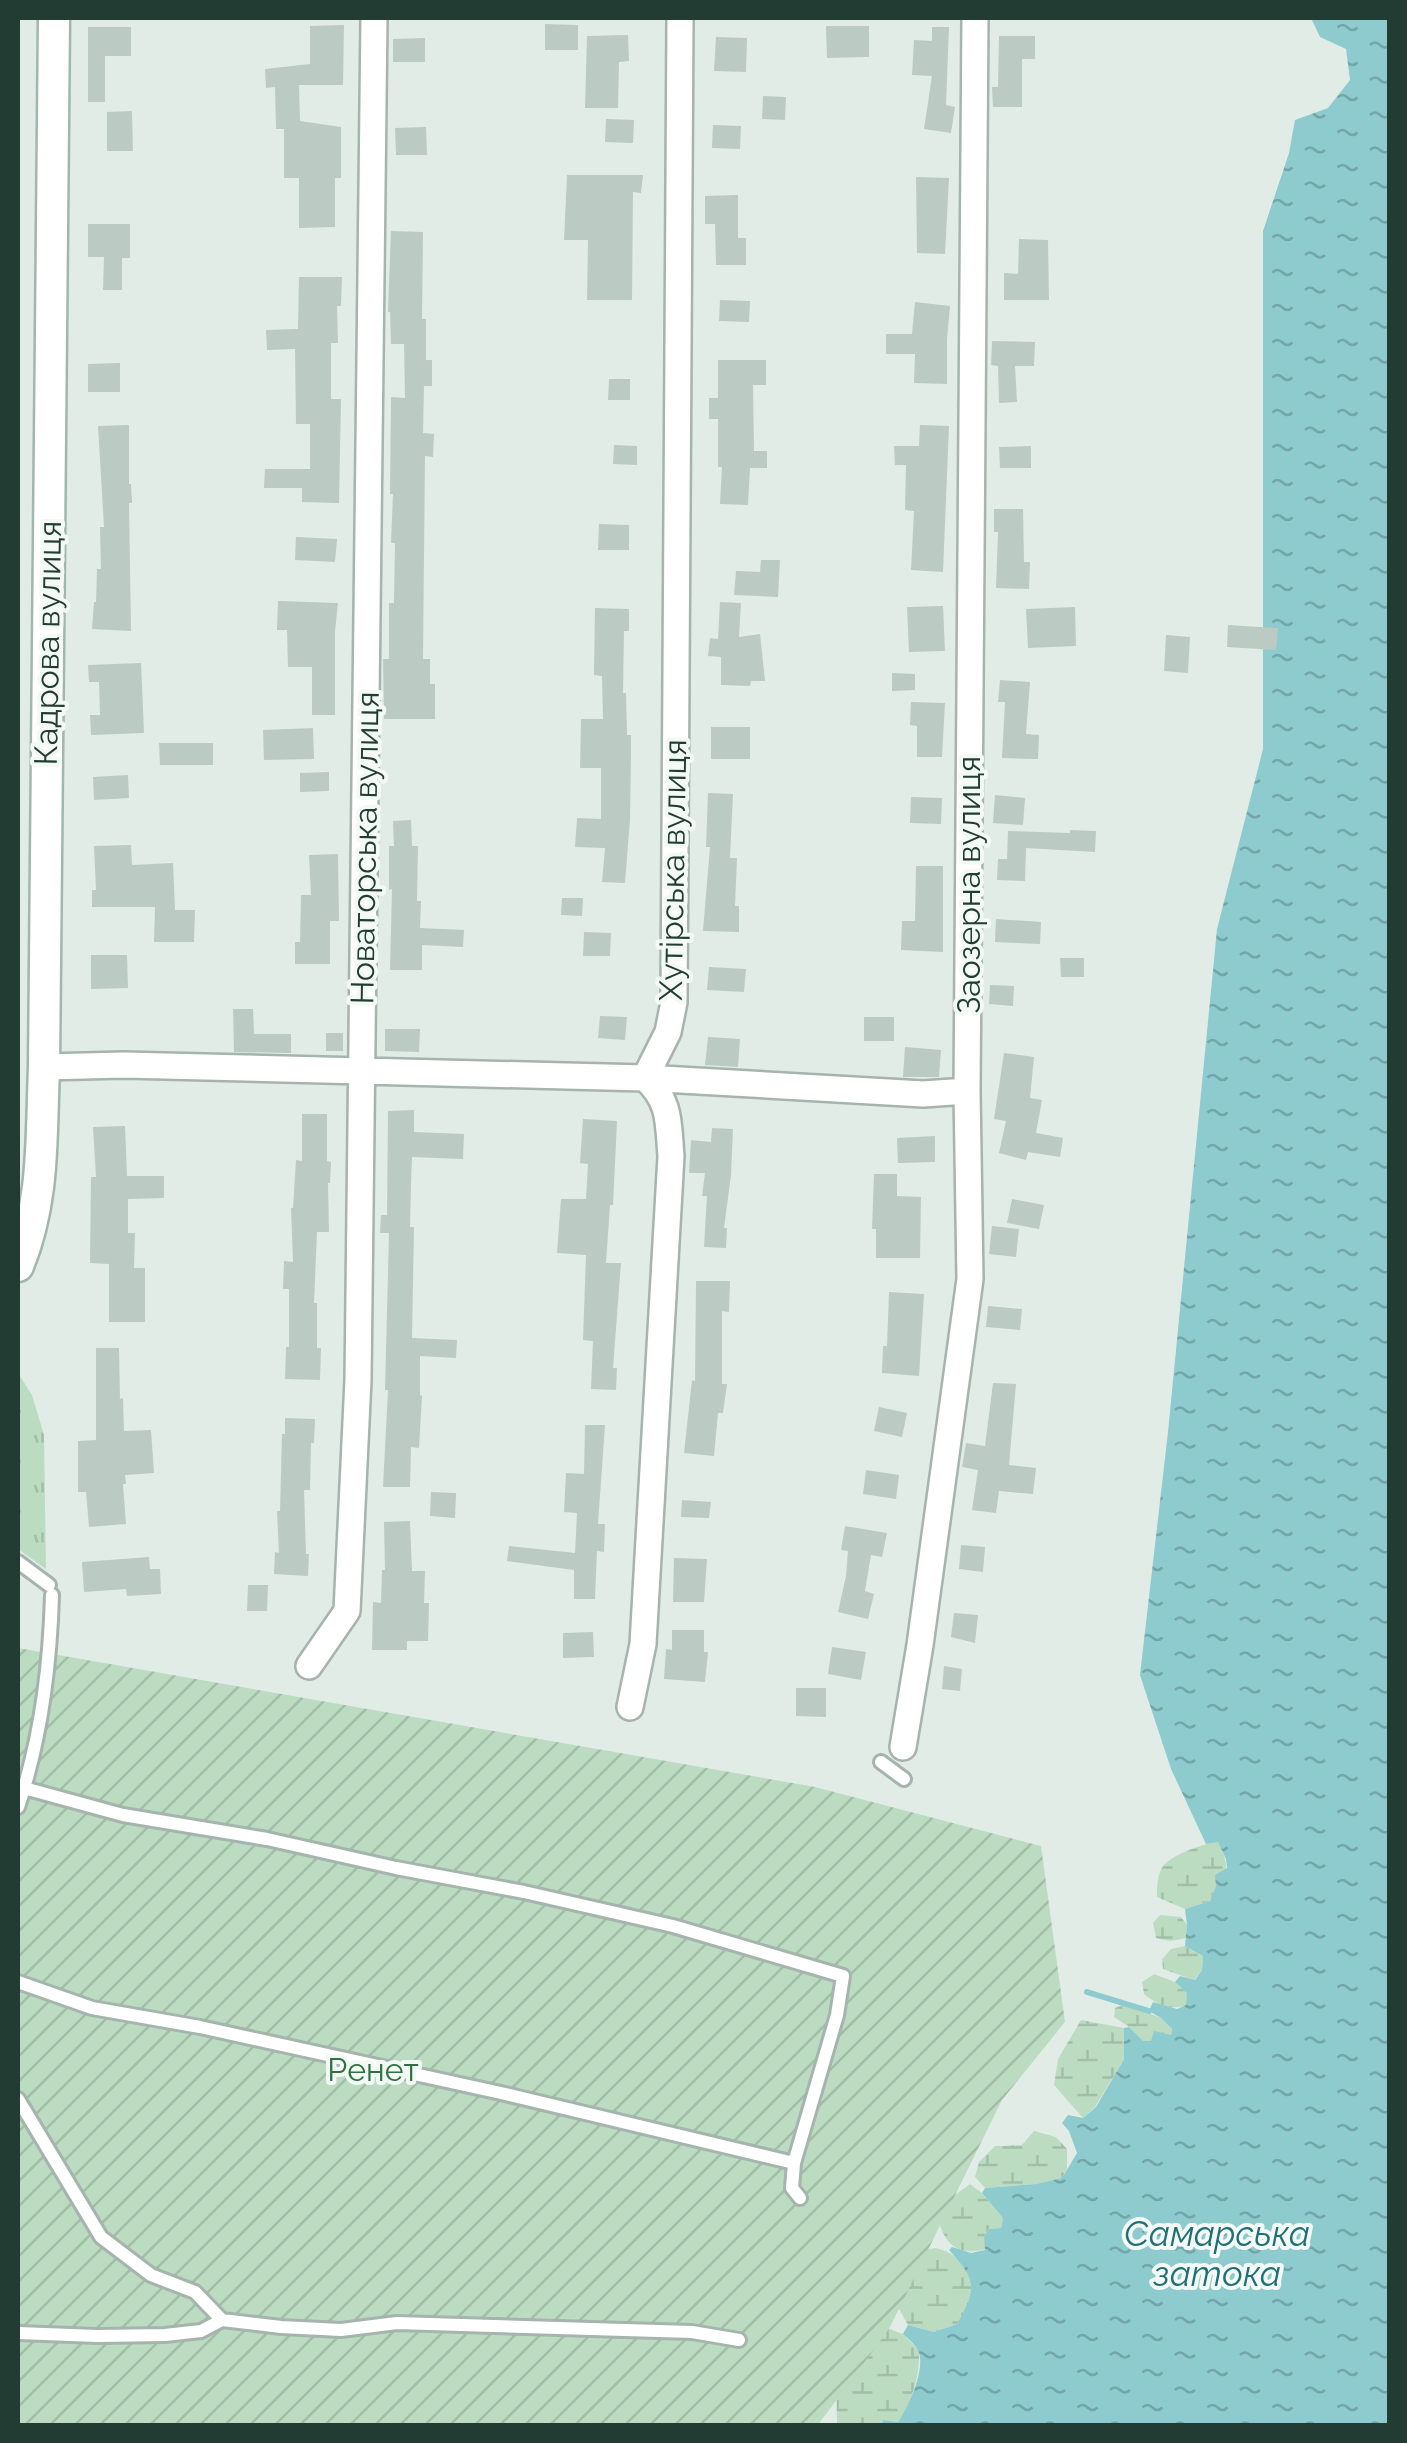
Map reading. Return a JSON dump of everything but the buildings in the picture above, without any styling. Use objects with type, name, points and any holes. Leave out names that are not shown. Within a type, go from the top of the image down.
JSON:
[{"type":"street","name":"Кадрова вулиця","points":[[18,1266],[40,1190],[44,1067],[54,18]]},
{"type":"street","name":"Новаторська вулиця","points":[[308,1666],[346,1611],[358,1380],[374,18]]},
{"type":"street","name":"Хутірська вулиця","points":[[645,1078],[668,1032],[674,1002],[680,18]]},
{"type":"street","name":"Заозерна вулиця","points":[[902,1747],[920,1645],[970,1280],[976,18]]},
{"type":"street","points":[[44,1067],[645,1078],[923,1094],[968,1090]]},
{"type":"street","points":[[630,1707],[643,1644],[671,1156],[667,1109],[660,1092],[645,1078]]},
{"type":"lane","points":[[18,1562],[51,1590],[50,1656],[18,1806]]},
{"type":"lane","points":[[880,1762],[904,1779]]},
{"type":"lane","points":[[24,1788],[122,1815],[267,1840],[673,1926],[844,1976],[837,2016],[794,2163],[792,2188],[800,2198]]},
{"type":"lane","points":[[18,1982],[92,2008],[200,2027],[501,2093],[794,2163]]},
{"type":"lane","points":[[19,2108],[100,2237],[151,2274],[195,2292],[222,2320]]},
{"type":"lane","points":[[18,2333],[166,2336],[202,2331],[222,2320],[341,2330],[396,2322],[692,2332],[739,2340]]},
{"type":"green space","points":[[18,1373],[32,1395],[44,1435],[46,1569],[18,1549]]},
{"type":"green space","name":"Ренет","points":[[18,1648],[815,1787],[1041,1846],[1065,2022],[1002,2100],[889,2329],[818,2425],[18,2425]]},
{"type":"green space","points":[[1218,1841],[1226,1867],[1210,1901],[1185,1909],[1157,1897],[1160,1872],[1168,1861]]},
{"type":"green space","points":[[1160,1915],[1181,1917],[1187,1925],[1186,1938],[1156,1938],[1153,1923]]},
{"type":"green space","points":[[1185,1946],[1203,1956],[1202,1970],[1194,1980],[1163,1969],[1162,1959],[1171,1949]]},
{"type":"green space","points":[[1154,1974],[1175,1982],[1188,1993],[1186,2005],[1164,2006],[1144,1994],[1142,1982]]},
{"type":"green space","points":[[1126,2004],[1161,2018],[1172,2029],[1171,2035],[1142,2041],[1114,2017],[1115,2008]]},
{"type":"green space","points":[[1081,2020],[1124,2028],[1124,2059],[1095,2107],[1083,2118],[1054,2085],[1058,2059]]},
{"type":"green space","points":[[1034,2131],[1056,2137],[1067,2149],[1067,2169],[1062,2178],[985,2188],[975,2177],[979,2162],[995,2146],[1022,2145]]},
{"type":"green space","points":[[970,2184],[1003,2218],[1001,2228],[989,2229],[984,2237],[986,2249],[976,2251],[954,2247],[938,2220],[948,2200]]},
{"type":"green space","points":[[935,2248],[962,2264],[970,2278],[972,2295],[957,2324],[934,2332],[908,2325],[893,2298],[915,2251]]},
{"type":"green space","points":[[874,2323],[903,2334],[919,2351],[911,2397],[898,2422],[837,2425],[836,2363]]},
{"type":"water","name":"Самарська затока","points":[[1311,18],[1389,18],[1389,2425],[880,2426],[883,2420],[898,2422],[918,2379],[919,2353],[903,2334],[908,2325],[934,2332],[957,2324],[968,2302],[969,2277],[949,2250],[985,2250],[984,2237],[989,2229],[1001,2228],[1003,2218],[982,2193],[985,2188],[1062,2178],[1077,2153],[1062,2123],[1068,2115],[1083,2118],[1096,2107],[1124,2059],[1124,2028],[1129,2027],[1143,2041],[1151,2041],[1154,2031],[1171,2035],[1172,2029],[1149,2011],[1153,2002],[1177,2009],[1186,2005],[1187,1993],[1175,1982],[1180,1976],[1195,1980],[1202,1970],[1203,1956],[1185,1946],[1185,1909],[1210,1901],[1216,1886],[1215,1875],[1227,1868],[1218,1842],[1206,1844],[1171,1769],[1140,1675],[1217,929],[1263,749],[1263,231],[1289,153],[1295,120],[1328,108],[1350,80],[1346,49],[1320,37]]},
{"type":"waterway","points":[[1087,1992],[1149,2011]]}]
